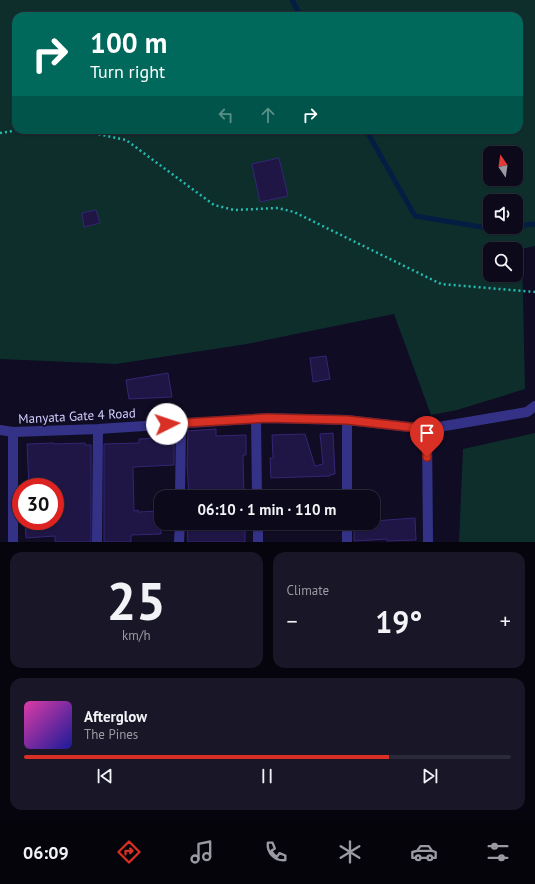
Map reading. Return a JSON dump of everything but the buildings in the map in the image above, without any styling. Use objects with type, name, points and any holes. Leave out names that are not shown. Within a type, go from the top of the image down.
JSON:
[{"type":"street","name":"Manyata Gate 4 Road","points":[[0,430],[13,432],[98,429],[256,419],[347,420],[427,429],[527,412],[535,406]]},
{"type":"street","points":[[256,419],[257,490]]},
{"type":"street","points":[[347,420],[347,490]]},
{"type":"street","points":[[180,490],[181,423]]},
{"type":"street","points":[[97,542],[98,429]]},
{"type":"street","points":[[427,429],[428,542]]},
{"type":"street","points":[[13,432],[13,542]]},
{"type":"street","points":[[180,530],[180,542]]},
{"type":"street","points":[[258,530],[258,542]]},
{"type":"street","points":[[347,530],[347,542]]},
{"type":"path","points":[[0,133],[12,131]]},
{"type":"path","points":[[98,134],[126,140],[214,205],[234,210],[278,208],[294,212],[441,284],[535,292]]},
{"type":"green space","points":[[0,0],[535,0],[535,246],[523,249],[523,242],[483,242],[483,282],[523,282],[525,389],[457,410],[431,415],[394,314],[247,344],[116,364],[0,359]]},
{"type":"green space","points":[[535,433],[535,542],[459,542],[463,449]]},
{"type":"waterway","points":[[292,0],[299,12]]},
{"type":"waterway","points":[[368,134],[415,216],[483,227]]},
{"type":"waterway","points":[[523,225],[535,224]]},
{"type":"route","points":[[167,424],[267,418],[347,420],[427,429],[427,457]]}]
